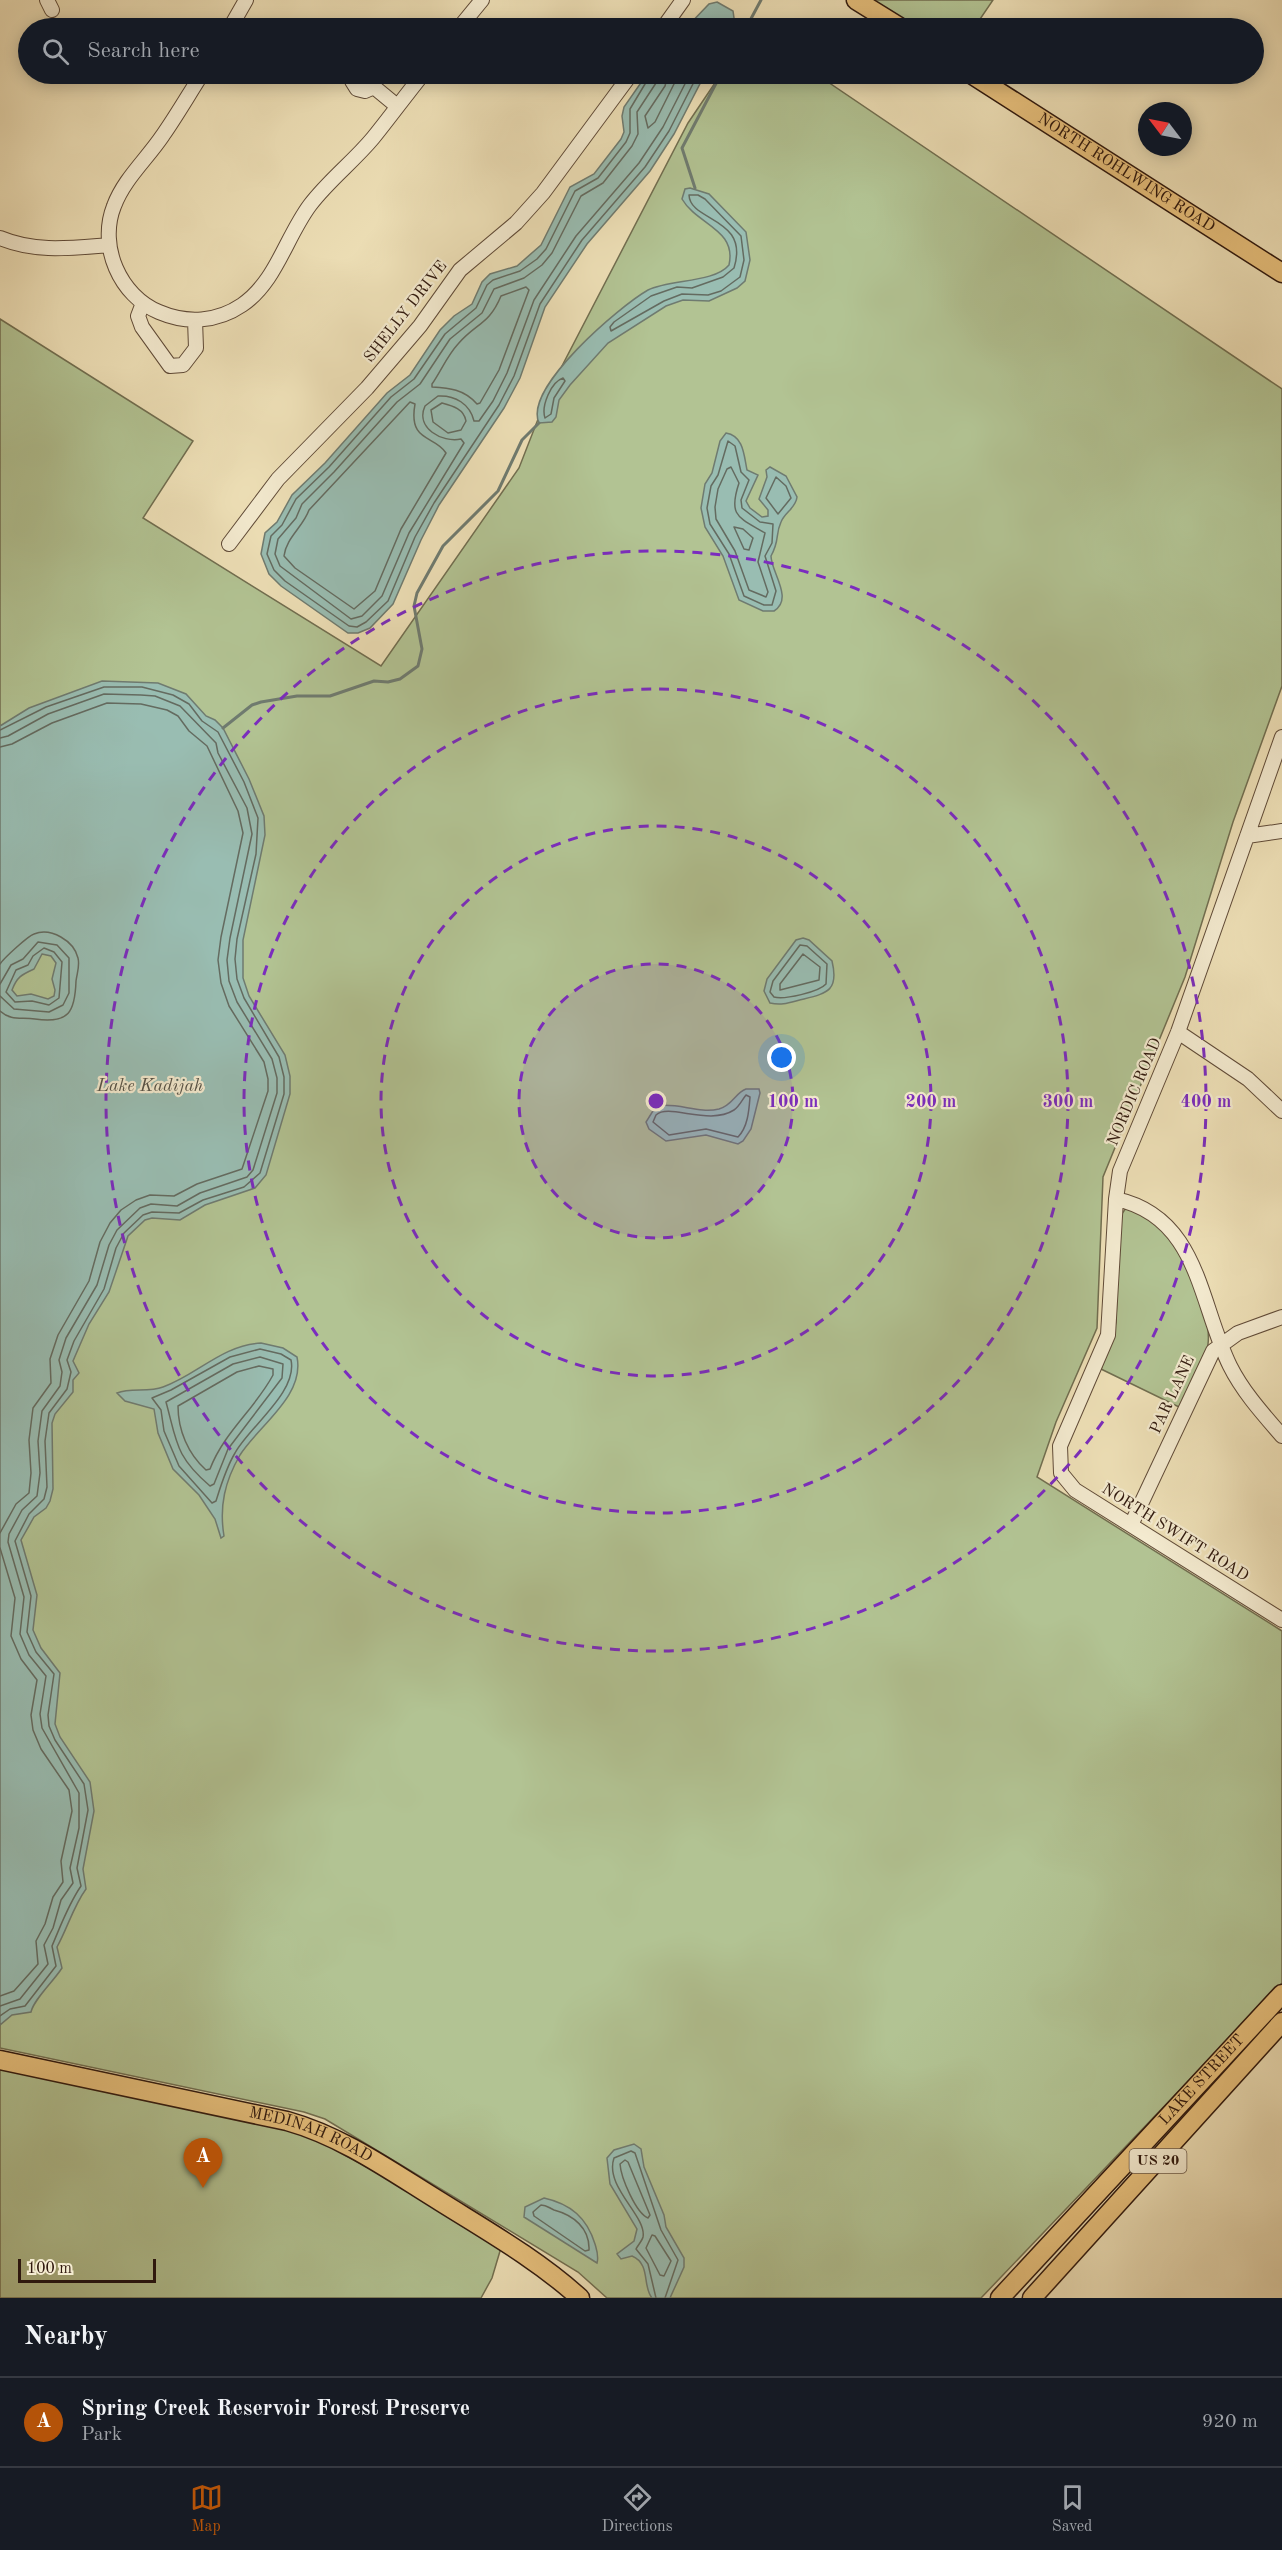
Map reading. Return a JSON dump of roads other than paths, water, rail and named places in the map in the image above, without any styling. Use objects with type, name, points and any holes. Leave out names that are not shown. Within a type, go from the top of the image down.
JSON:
[{"type":"main road","points":[[856,0],[885,18]]},
{"type":"main road","name":"NORTH ROHLWING ROAD","points":[[987,84],[1282,273]]},
{"type":"main road","name":"LAKE STREET","points":[[1000,2298],[1282,1994]]},
{"type":"main road","name":"LAKE STREET","points":[[1032,2298],[1282,2022]]},
{"type":"main road","name":"MEDINAH ROAD","points":[[0,2060],[287,2121],[318,2131],[362,2153],[533,2259],[580,2298]]},
{"type":"street","points":[[236,18],[246,0]]},
{"type":"street","points":[[467,18],[482,0]]},
{"type":"street","points":[[670,18],[683,0]]},
{"type":"street","points":[[196,84],[163,135],[122,189],[111,217],[109,245],[120,277],[129,290],[143,303],[170,317],[195,320],[217,317],[238,307],[258,291],[311,204],[372,139],[415,84]]},
{"type":"street","points":[[354,84],[357,89],[365,91],[370,84]]},
{"type":"street","points":[[377,84],[397,106]]},
{"type":"street","name":"SHELLY DRIVE","points":[[229,544],[278,479],[367,388],[420,326],[460,270],[516,223],[543,194],[624,84]]},
{"type":"street","points":[[0,238],[30,248],[45,249],[109,245]]},
{"type":"street","points":[[143,303],[138,316],[142,327],[170,366],[183,365],[196,348],[195,320]]},
{"type":"street","name":"NORDIC ROAD","points":[[1060,1466],[1060,1446],[1108,1335],[1116,1199],[1120,1171],[1178,1032],[1282,737]]},
{"type":"street","points":[[1247,836],[1282,831]]},
{"type":"street","points":[[1178,1032],[1248,1079],[1282,1111]]},
{"type":"street","points":[[1116,1199],[1141,1206],[1153,1213],[1181,1243],[1195,1266],[1220,1344],[1239,1382],[1282,1436]]},
{"type":"street","name":"PAR LANE","points":[[1131,1524],[1207,1363],[1220,1344],[1238,1333],[1282,1317]]},
{"type":"street","name":"NORTH SWIFT ROAD","points":[[1060,1466],[1065,1479],[1075,1490],[1282,1620]]},
{"type":"water","points":[[717,2],[733,11],[734,18],[696,18],[709,4]]},
{"type":"water","points":[[640,84],[700,84],[674,134],[650,171],[587,244],[545,307],[520,378],[504,408],[439,505],[393,604],[370,628],[358,633],[348,633],[281,586],[269,574],[261,554],[265,533],[277,522],[292,495],[325,463],[387,393],[410,375],[440,330],[454,316],[472,304],[482,282],[490,274],[517,266],[541,245],[570,187],[594,174],[621,139],[624,132],[622,116],[624,107]]},
{"type":"water","points":[[690,188],[709,194],[746,232],[750,260],[745,281],[737,288],[709,301],[683,300],[666,306],[608,343],[559,400],[556,417],[552,422],[539,423],[538,408],[545,390],[559,370],[577,349],[617,313],[648,290],[713,275],[729,265],[730,253],[722,235],[689,208],[682,199],[685,189]]},
{"type":"water","points":[[726,433],[740,442],[747,470],[758,475],[746,501],[750,508],[762,517],[768,516],[768,510],[759,499],[767,477],[766,470],[770,467],[786,476],[797,497],[795,504],[781,522],[776,546],[771,556],[782,593],[780,606],[774,611],[763,611],[739,600],[723,556],[705,527],[701,508],[705,484],[712,473],[720,441]]},
{"type":"water","name":"Lake Kadijah","points":[[102,681],[158,683],[186,694],[206,716],[215,720],[223,728],[249,779],[264,816],[265,835],[243,940],[243,978],[249,996],[285,1055],[290,1076],[290,1094],[266,1175],[255,1188],[205,1205],[180,1220],[152,1218],[145,1220],[128,1236],[109,1292],[89,1324],[73,1361],[79,1373],[73,1380],[73,1392],[55,1414],[52,1423],[53,1489],[50,1501],[46,1508],[34,1517],[21,1540],[37,1595],[33,1630],[41,1648],[60,1673],[55,1724],[60,1737],[90,1782],[94,1811],[83,1869],[86,1889],[57,1947],[62,1968],[40,1996],[31,2012],[12,2015],[0,2025],[0,726],[29,708]],"holes":[[[42,954],[51,956],[56,963],[52,979],[54,996],[48,999],[31,994],[17,996],[12,990],[18,979],[34,969]]]},
{"type":"water","points":[[803,938],[809,940],[832,961],[833,984],[830,989],[812,997],[783,1004],[770,1003],[764,991],[767,979],[796,940]]},
{"type":"water","points":[[746,1089],[759,1089],[760,1093],[751,1129],[743,1141],[738,1144],[706,1135],[666,1141],[649,1129],[646,1122],[656,1106],[719,1109],[728,1105]]},
{"type":"water","points":[[261,1343],[283,1348],[297,1357],[298,1371],[287,1398],[248,1444],[235,1465],[224,1494],[222,1514],[224,1536],[221,1538],[215,1519],[199,1495],[173,1469],[158,1433],[154,1409],[125,1401],[117,1393],[163,1387],[234,1349]]},
{"type":"water","points":[[634,2144],[641,2149],[644,2167],[664,2215],[666,2227],[684,2258],[684,2267],[670,2298],[652,2298],[647,2288],[642,2264],[632,2256],[621,2259],[617,2254],[634,2241],[637,2229],[610,2184],[607,2158],[614,2150]]},
{"type":"water","points":[[544,2198],[570,2208],[582,2220],[592,2235],[598,2256],[597,2263],[524,2217],[525,2207]]},
{"type":"waterway","points":[[751,18],[761,0]]},
{"type":"waterway","points":[[695,188],[682,148],[716,84]]},
{"type":"waterway","points":[[223,728],[252,705],[261,702],[297,696],[330,696],[374,681],[388,682],[400,679],[418,666],[422,649],[414,606],[417,593],[443,546],[498,491],[522,440],[539,423]]},
{"type":"place","name":"Spring Creek Reservoir Forest Preserve","points":[[203,2188]]}]
